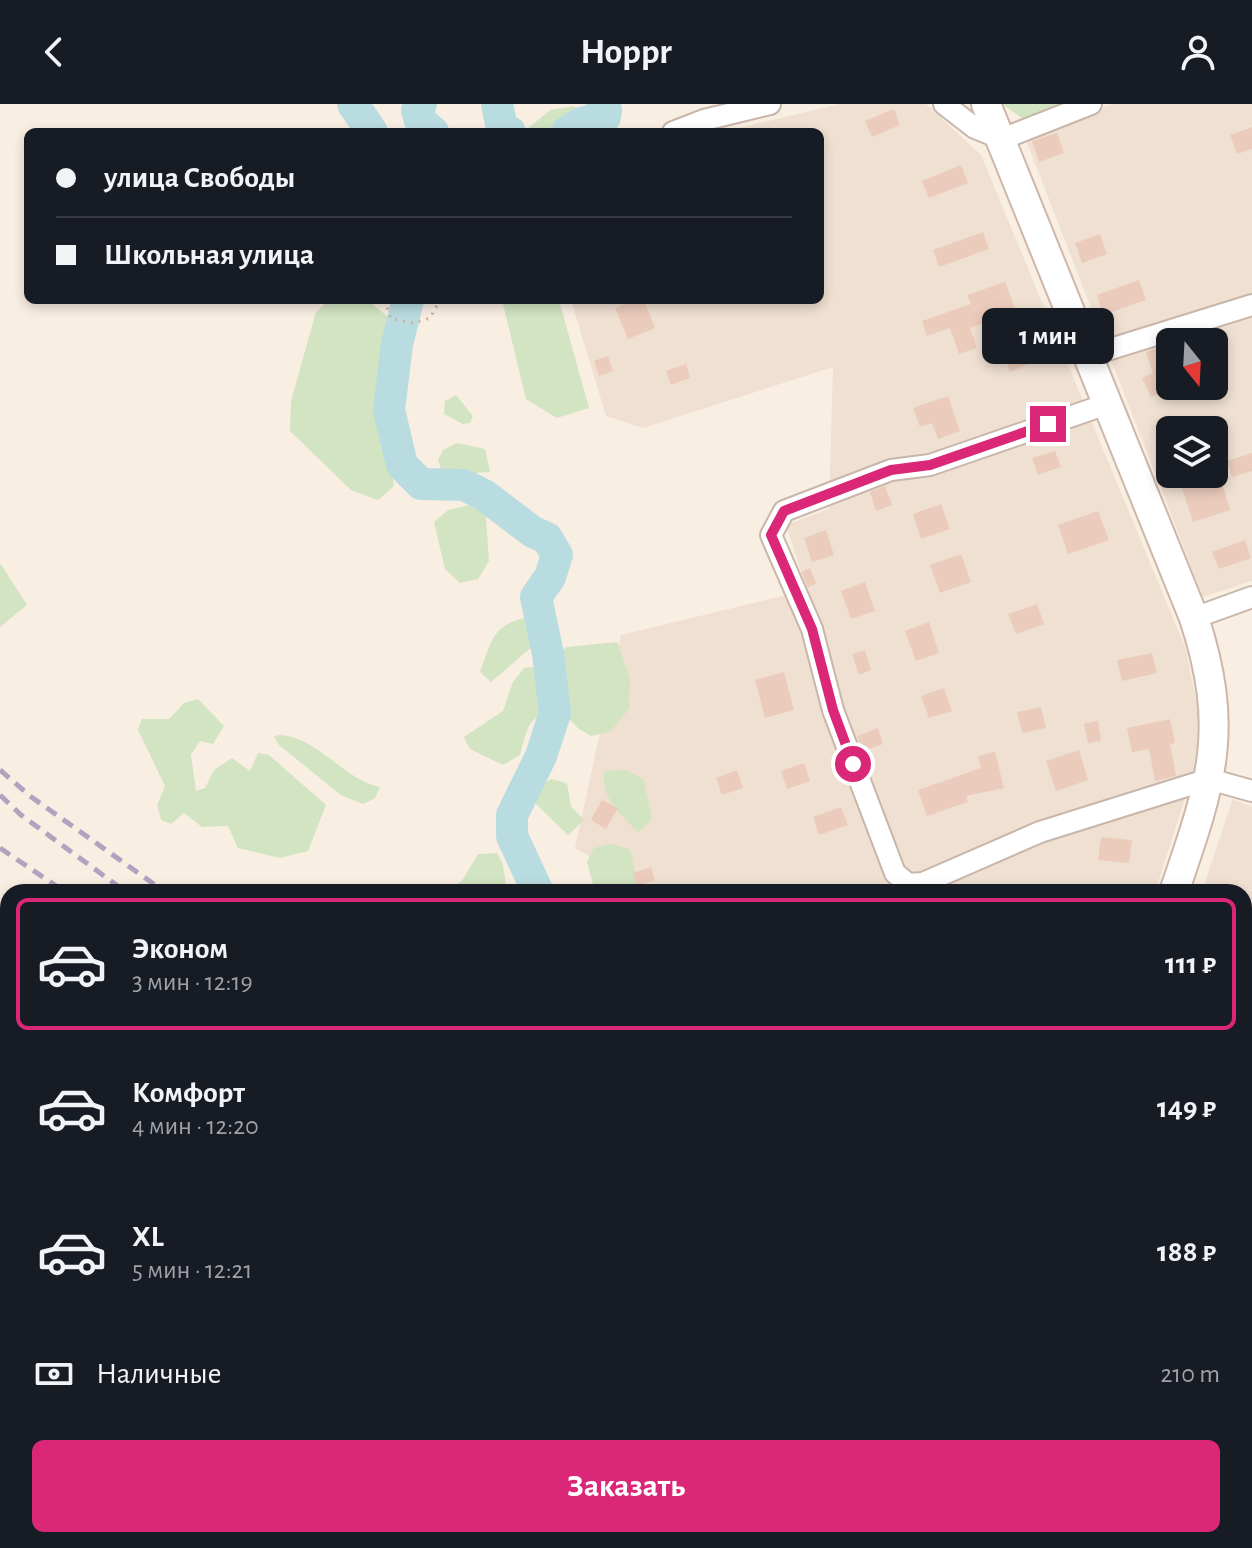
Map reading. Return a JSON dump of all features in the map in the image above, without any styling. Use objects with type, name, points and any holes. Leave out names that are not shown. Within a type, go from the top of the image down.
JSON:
[{"type":"main road","points":[[986,104],[1194,618],[1211,678],[1215,742],[1209,779],[1176,884]]},
{"type":"street","points":[[683,128],[770,104]]},
{"type":"street","points":[[944,104],[975,128],[1002,139],[1091,104]]},
{"type":"street","points":[[1088,356],[1252,305]]},
{"type":"street","points":[[909,884],[895,873],[833,710],[812,629],[771,535],[784,511],[891,470],[930,465],[1107,404]]},
{"type":"street","points":[[1194,618],[1252,597]]},
{"type":"street","points":[[917,884],[1040,832],[1209,779],[1252,791]]},
{"type":"path","points":[[386,304],[391,319],[414,323],[430,318],[438,304]]},
{"type":"shaded area","points":[[840,104],[926,104],[981,155],[1185,647],[1198,709],[1197,761],[1158,884],[639,884],[575,848],[621,635],[807,590],[786,525],[829,509],[833,367],[643,428],[606,416],[572,304],[824,304],[824,128],[739,128]]},
{"type":"shaded area","points":[[1112,104],[1252,104],[1252,581],[1203,597],[1161,488],[1228,488],[1228,416],[1156,416],[1156,476],[1026,140]]},
{"type":"shaded area","points":[[1233,799],[1252,807],[1252,884],[1205,884]]},
{"type":"green space","points":[[1002,104],[1082,104],[1071,110],[1022,118]]},
{"type":"green space","points":[[574,106],[582,114],[583,128],[528,128],[550,110]]},
{"type":"green space","points":[[325,304],[372,304],[391,319],[381,405],[394,486],[378,500],[351,490],[290,431],[291,401],[316,312]]},
{"type":"green space","points":[[503,304],[560,304],[589,408],[557,418],[526,399]]},
{"type":"green space","points":[[456,395],[473,416],[470,423],[463,424],[444,414],[445,401]]},
{"type":"green space","points":[[457,443],[485,449],[490,472],[443,475],[438,460],[443,450]]},
{"type":"green space","points":[[475,504],[486,517],[489,561],[478,579],[460,583],[445,569],[434,522],[448,510]]},
{"type":"green space","points":[[0,563],[27,605],[0,627]]},
{"type":"green space","points":[[530,617],[541,639],[491,682],[480,672],[496,635],[508,624]]},
{"type":"green space","points":[[617,642],[630,678],[629,709],[611,731],[591,736],[560,710],[535,719],[528,729],[520,755],[503,765],[470,749],[464,737],[503,711],[513,682],[524,668],[550,665],[566,647]]},
{"type":"green space","points":[[198,699],[224,726],[213,744],[200,741],[191,755],[196,791],[205,788],[214,770],[232,758],[250,771],[258,753],[269,755],[326,805],[308,851],[280,858],[238,848],[228,826],[202,827],[184,813],[171,824],[161,820],[157,805],[165,786],[138,730],[142,719],[169,719],[184,703]]},
{"type":"green space","points":[[279,735],[306,743],[355,776],[380,787],[375,798],[363,804],[341,795],[279,745],[274,737]]},
{"type":"green space","points":[[627,770],[644,780],[652,820],[638,832],[613,805],[604,781],[604,771]]},
{"type":"green space","points":[[551,779],[567,783],[571,806],[584,820],[568,835],[536,804],[535,790]]},
{"type":"green space","points":[[610,844],[630,849],[636,877],[641,884],[593,884],[587,862],[594,848]]},
{"type":"green space","points":[[497,853],[503,865],[506,884],[456,884],[462,881],[478,854]]},
{"type":"building","points":[[894,109],[900,125],[872,137],[865,121]]},
{"type":"building","points":[[1252,127],[1252,149],[1237,154],[1230,135]]},
{"type":"building","points":[[1057,133],[1064,153],[1039,162],[1032,141]]},
{"type":"building","points":[[961,165],[968,183],[929,198],[922,181]]},
{"type":"building","points":[[983,232],[989,249],[939,267],[933,250]]},
{"type":"building","points":[[1100,234],[1107,254],[1082,263],[1075,243]]},
{"type":"building","points":[[1139,280],[1146,300],[1103,315],[1097,295]]},
{"type":"building","points":[[1005,282],[1016,311],[970,328],[977,348],[959,354],[950,328],[927,336],[922,321],[971,304],[967,295]]},
{"type":"building","points":[[624,304],[646,304],[655,328],[628,339],[615,308]]},
{"type":"building","points":[[1029,337],[1039,359],[1010,372],[1001,349]]},
{"type":"building","points":[[1156,348],[1156,395],[1151,397],[1142,378],[1153,373],[1146,352]]},
{"type":"building","points":[[608,356],[613,371],[599,376],[594,361]]},
{"type":"building","points":[[686,364],[690,378],[671,385],[666,371]]},
{"type":"building","points":[[948,396],[960,431],[938,439],[932,423],[920,427],[913,408]]},
{"type":"building","points":[[1055,451],[1061,467],[1038,475],[1032,458]]},
{"type":"building","points":[[1252,453],[1252,471],[1232,477],[1228,461]]},
{"type":"building","points":[[885,486],[892,505],[876,511],[870,492]]},
{"type":"building","points":[[1182,488],[1224,488],[1230,510],[1193,522]]},
{"type":"building","points":[[941,504],[950,529],[921,539],[913,514]]},
{"type":"building","points":[[1098,511],[1109,540],[1068,554],[1058,525]]},
{"type":"building","points":[[826,530],[834,555],[812,562],[804,538]]},
{"type":"building","points":[[1245,540],[1251,558],[1219,569],[1212,552]]},
{"type":"building","points":[[961,554],[971,582],[940,593],[930,565]]},
{"type":"building","points":[[810,568],[816,584],[808,587],[801,572]]},
{"type":"building","points":[[865,582],[875,611],[851,619],[841,591]]},
{"type":"building","points":[[1037,604],[1044,624],[1016,634],[1008,614]]},
{"type":"building","points":[[929,622],[939,653],[916,661],[905,631]]},
{"type":"building","points":[[865,650],[871,670],[859,675],[852,654]]},
{"type":"building","points":[[1152,653],[1157,673],[1122,681],[1117,660]]},
{"type":"building","points":[[784,672],[794,710],[765,718],[755,680]]},
{"type":"building","points":[[944,688],[952,711],[929,718],[921,696]]},
{"type":"building","points":[[1041,707],[1046,728],[1022,733],[1017,712]]},
{"type":"building","points":[[1170,719],[1175,743],[1170,744],[1176,776],[1155,781],[1149,749],[1132,752],[1127,728]]},
{"type":"building","points":[[1098,721],[1101,741],[1088,743],[1084,724]]},
{"type":"building","points":[[878,728],[883,744],[863,751],[857,736]]},
{"type":"building","points":[[1079,750],[1088,780],[1056,791],[1046,761]]},
{"type":"building","points":[[995,752],[1004,788],[966,796],[968,802],[927,816],[918,790],[981,768],[978,756]]},
{"type":"building","points":[[804,763],[810,781],[787,789],[781,771]]},
{"type":"building","points":[[737,770],[743,788],[722,795],[716,778]]},
{"type":"building","points":[[602,800],[618,808],[606,829],[591,820]]},
{"type":"building","points":[[841,807],[848,825],[819,835],[813,817]]},
{"type":"building","points":[[1101,837],[1132,840],[1129,863],[1098,860]]},
{"type":"building","points":[[651,867],[655,880],[636,884],[633,873]]},
{"type":"waterway","points":[[353,104],[369,128]]},
{"type":"waterway","points":[[421,104],[417,110],[420,121],[428,128]]},
{"type":"waterway","points":[[497,104],[502,128]]},
{"type":"waterway","points":[[573,128],[605,117],[606,110],[602,104]]},
{"type":"waterway","points":[[407,304],[397,344],[389,410],[402,465],[421,484],[464,485],[484,495],[533,532],[547,538],[557,555],[550,577],[536,597],[548,654],[555,713],[541,756],[512,815],[512,836],[534,884]]},
{"type":"railway","points":[[0,770],[30,796],[154,884]]},
{"type":"railway","points":[[0,795],[21,815],[115,884]]},
{"type":"railway","points":[[0,848],[53,884]]},
{"type":"route","points":[[853,764],[833,710],[812,629],[771,535],[784,511],[891,470],[930,465],[1048,424]]}]
